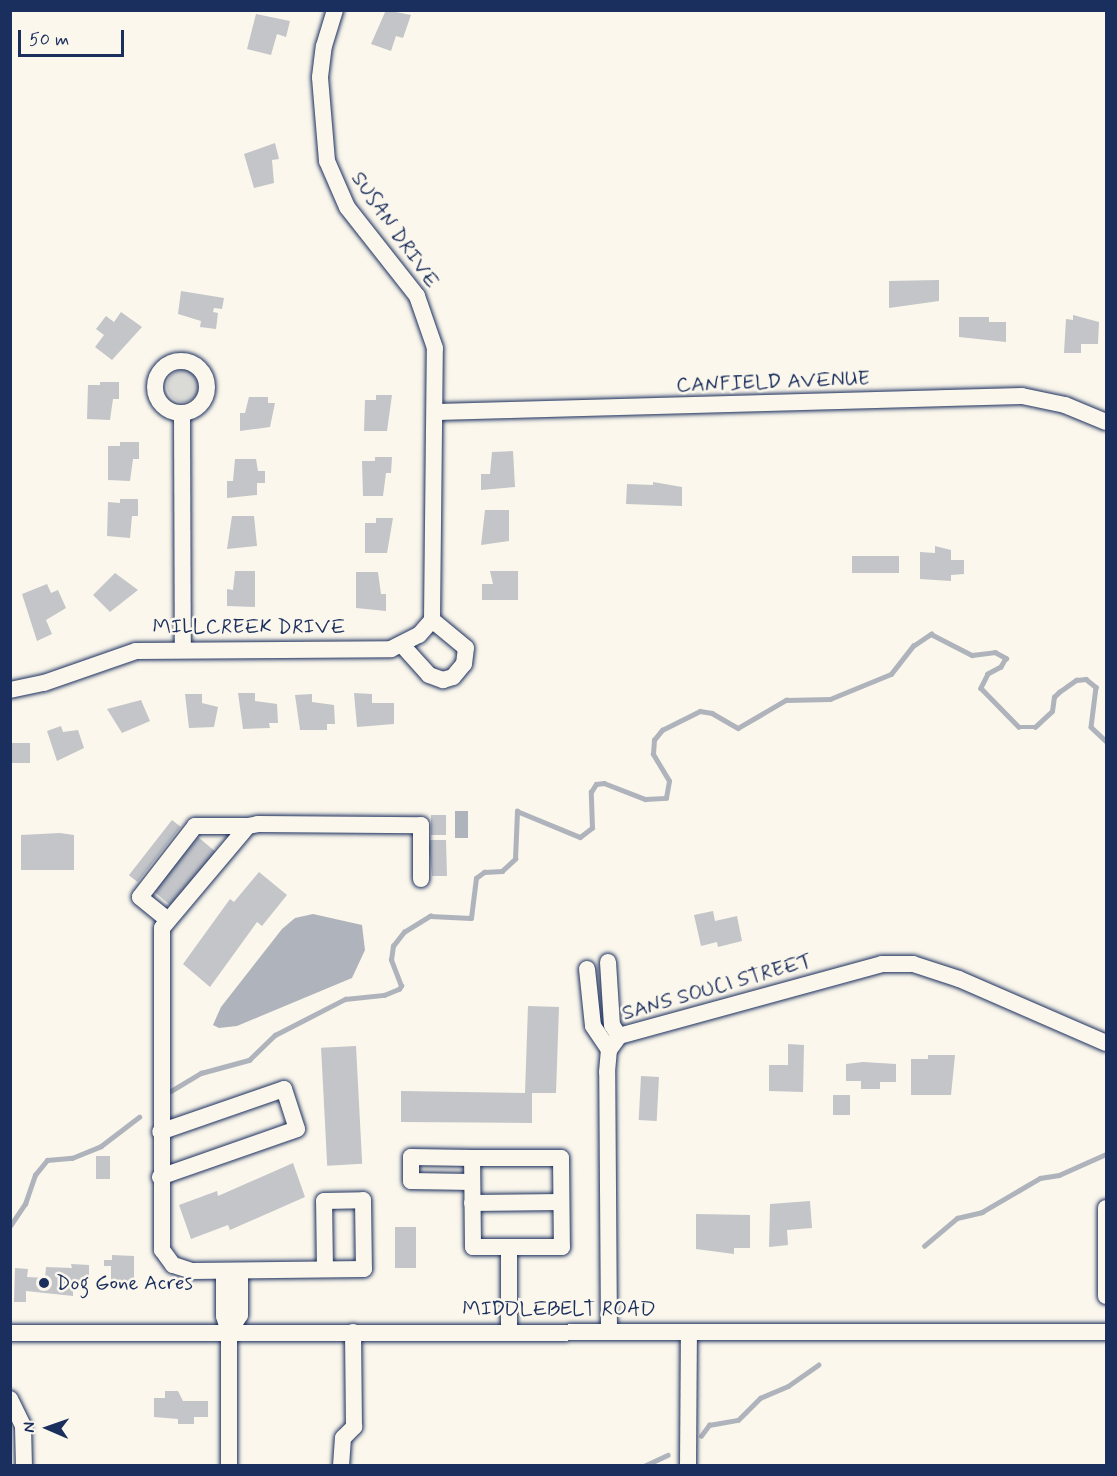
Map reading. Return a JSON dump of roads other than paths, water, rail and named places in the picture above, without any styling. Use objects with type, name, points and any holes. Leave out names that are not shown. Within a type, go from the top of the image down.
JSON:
[{"type":"street","name":"SUSAN DRIVE","points":[[335,10],[324,46],[320,77],[327,161],[347,207],[417,296],[435,348],[437,412],[432,620]]},
{"type":"street","name":"CANFIELD AVENUE","points":[[437,412],[1013,396],[1043,399],[1107,422]]},
{"type":"street","points":[[182,413],[183,648]]},
{"type":"street","name":"MILLCREEK DRIVE","points":[[10,690],[44,683],[136,651],[183,648],[392,649],[419,636],[432,620]]},
{"type":"street","points":[[402,645],[429,675],[443,680],[453,677],[464,664],[466,648],[432,620]]},
{"type":"street","points":[[168,920],[140,897],[195,826],[421,825],[421,879]]},
{"type":"street","points":[[248,826],[162,928],[160,1132],[162,1250],[173,1265],[192,1271],[232,1273],[364,1269],[363,1200],[324,1201],[326,1269]]},
{"type":"street","points":[[608,962],[612,1025],[619,1036]]},
{"type":"street","name":"SANS SOUCI STREET","points":[[609,1331],[606,1248],[609,1050],[619,1036],[882,964],[914,964],[959,979],[1107,1043]]},
{"type":"street","points":[[587,969],[593,1026],[609,1050]]},
{"type":"street","points":[[160,1132],[284,1089],[297,1129],[160,1177]]},
{"type":"street","points":[[472,1158],[472,1182],[472,1247],[562,1247],[561,1158],[411,1157],[411,1182],[472,1182]]},
{"type":"street","points":[[472,1203],[561,1202]]},
{"type":"street","points":[[1107,1208],[1107,1296]]},
{"type":"street","points":[[509,1247],[509,1331]]},
{"type":"street","points":[[229,1466],[229,1332],[224,1316],[232,1273]]},
{"type":"street","points":[[341,1466],[343,1438],[354,1427],[353,1332]]},
{"type":"street","points":[[688,1466],[689,1332]]},
{"type":"street","name":"MIDDLEBELT ROAD","points":[[10,1333],[1107,1332]]},
{"type":"street","points":[[10,1399],[23,1426],[24,1466]]},
{"type":"waterway","points":[[171,1091],[201,1073],[249,1060],[275,1035],[345,999],[384,995],[399,989],[401,986],[391,960],[393,946],[404,932],[430,916],[471,918],[476,878],[484,872],[502,871],[515,859],[517,811],[580,837],[592,828],[591,792],[596,784],[604,783],[645,799],[666,798],[669,781],[653,754],[654,740],[662,730],[700,711],[712,713],[738,728],[786,700],[830,699],[891,674],[913,646],[931,634],[972,655],[995,652],[1006,658],[1001,667],[988,674],[981,688],[1019,727],[1035,727],[1052,711],[1054,697],[1059,692],[1076,680],[1086,679],[1096,687],[1091,727],[1106,741]]},
{"type":"waterway","points":[[10,1226],[25,1204],[35,1175],[47,1160],[72,1158],[101,1146],[139,1117]]},
{"type":"waterway","points":[[924,1246],[957,1218],[982,1212],[1040,1178],[1059,1175],[1106,1154]]},
{"type":"waterway","points":[[701,1436],[709,1425],[738,1420],[760,1398],[788,1386],[818,1365]]},
{"type":"waterway","points":[[644,1466],[668,1455]]},
{"type":"place","name":"Dog Gone Acres","points":[[44,1283]]}]
